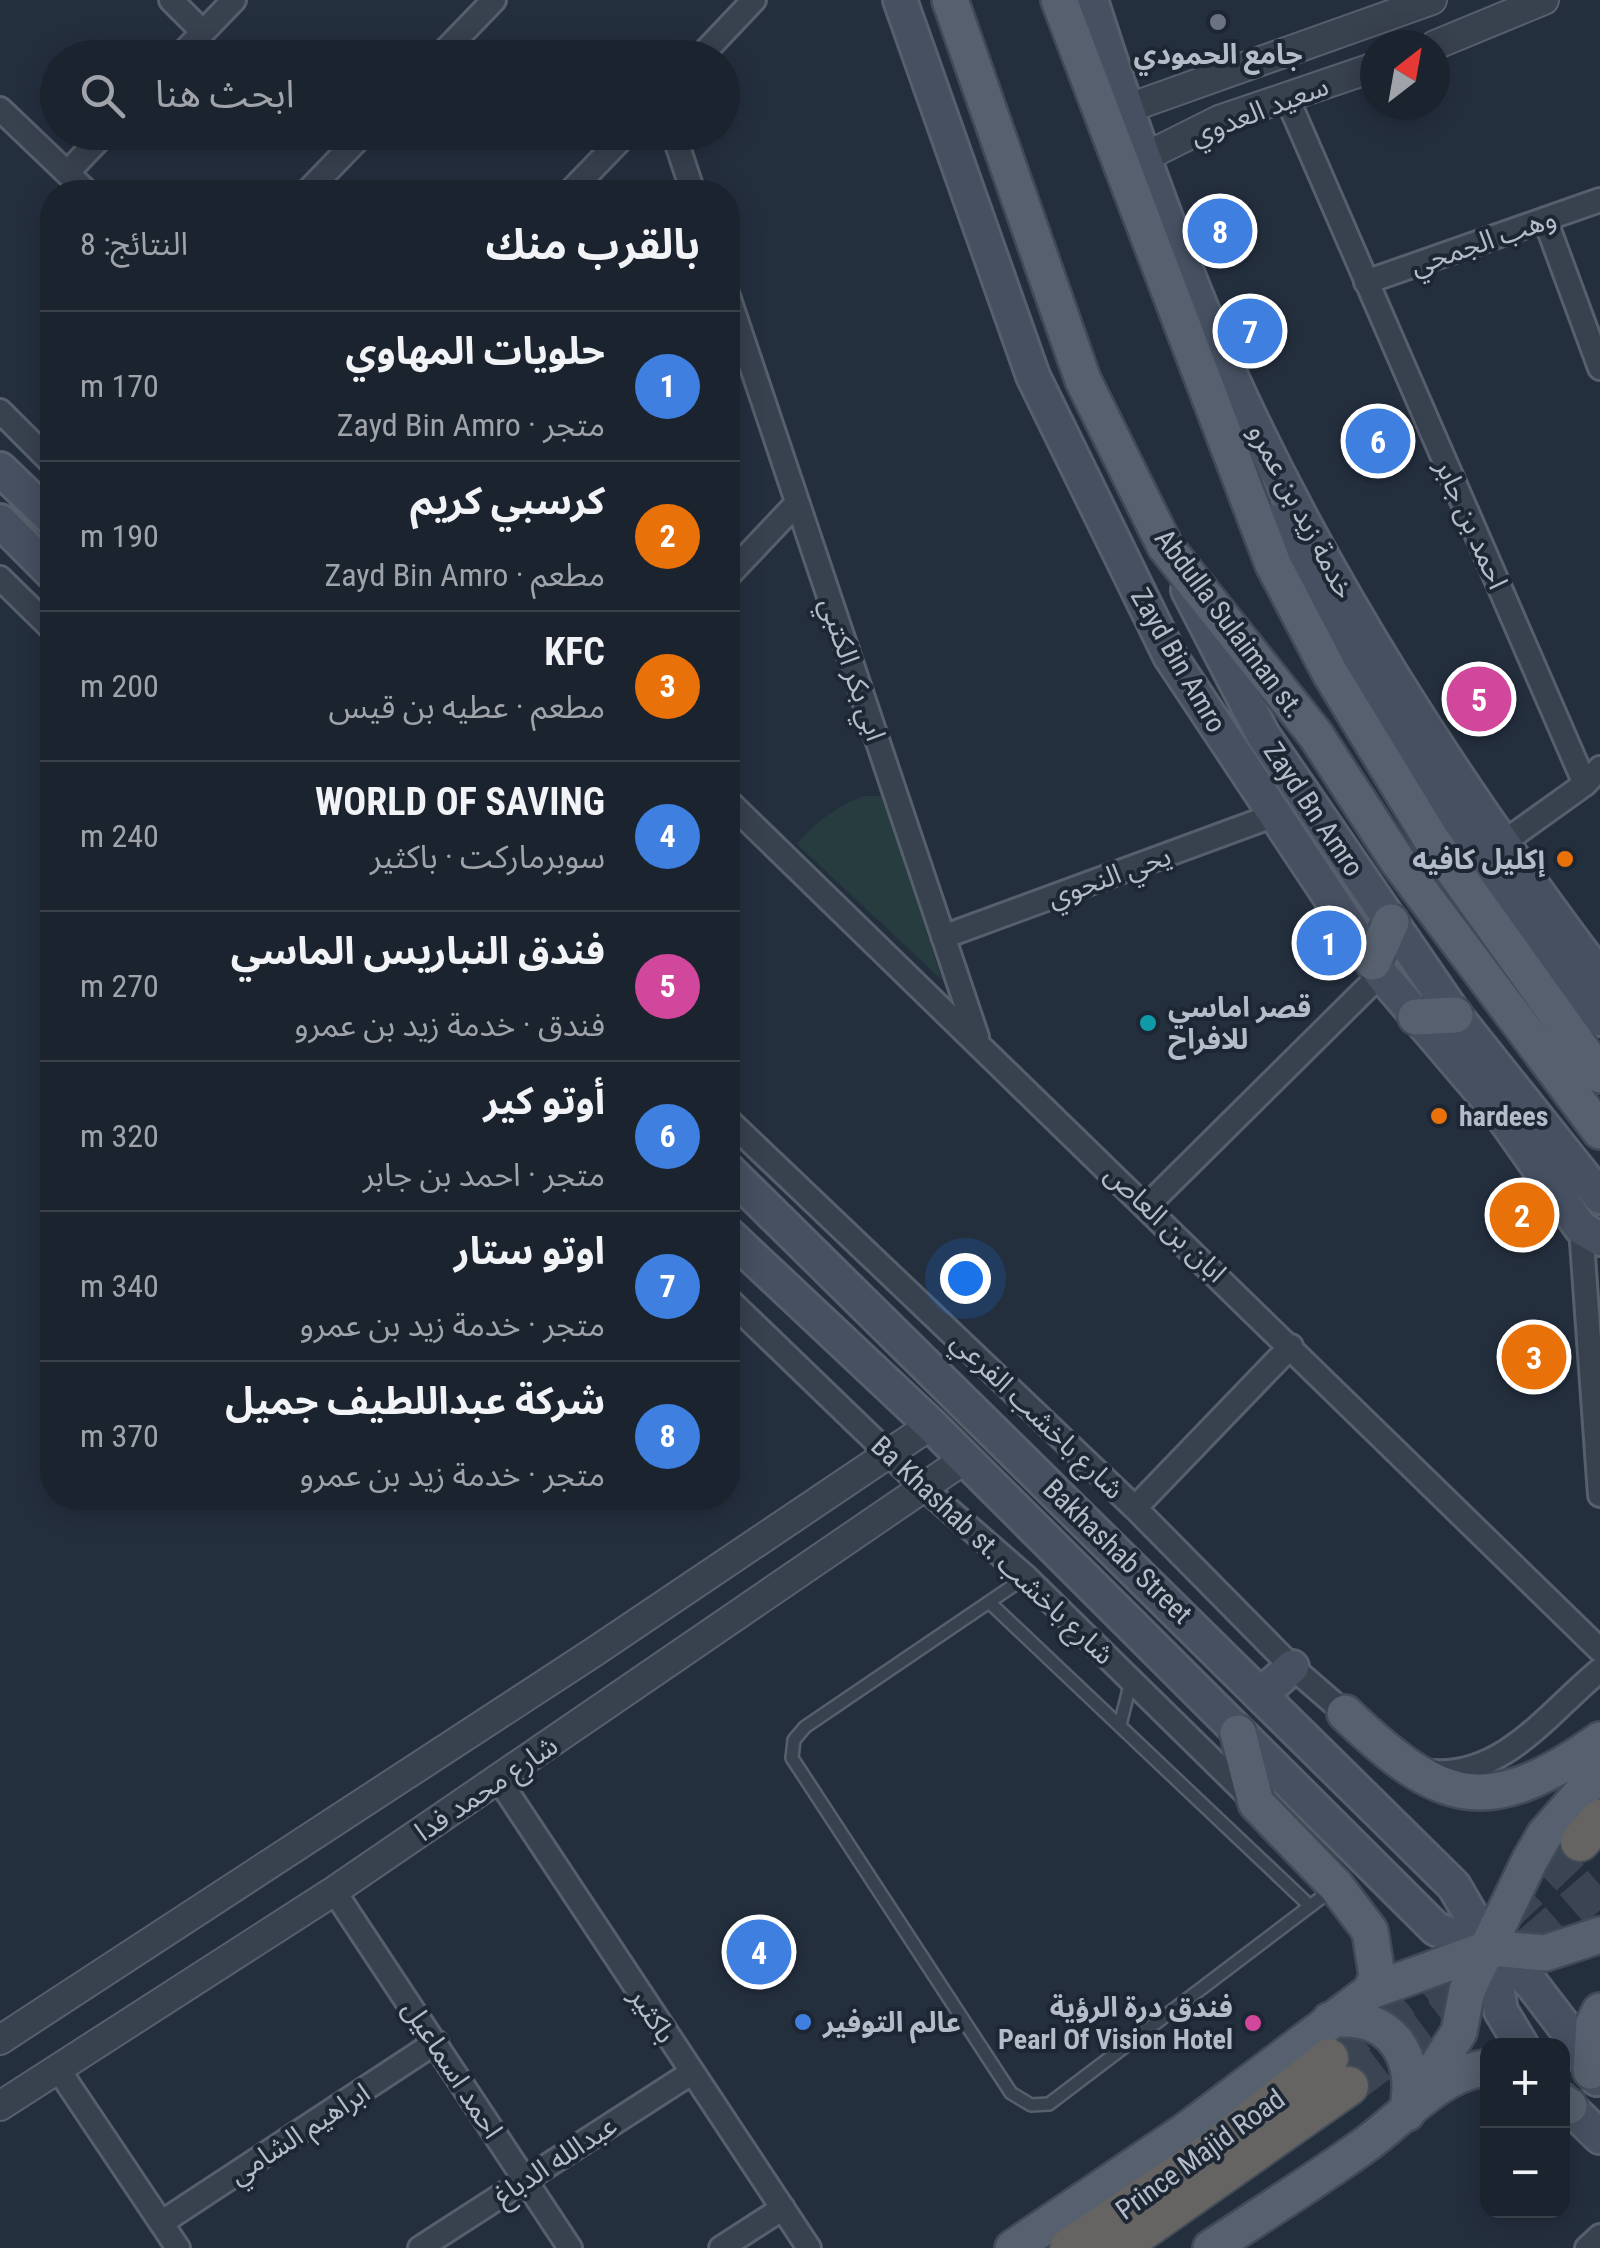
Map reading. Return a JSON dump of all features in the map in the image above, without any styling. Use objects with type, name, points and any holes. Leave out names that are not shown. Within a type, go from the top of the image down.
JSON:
[{"type":"highway","name":"Prince Majid Road","points":[[1070,2248],[1339,2072],[1118,2248]]},
{"type":"main road","name":"Zayd Bin Amro","points":[[900,0],[1033,376],[1170,656],[1377,968],[1503,1117],[1591,1233]]},
{"type":"main road","name":"Abdulla Sulaiman st.","points":[[950,0],[1083,380],[1165,546],[1315,734],[1397,860],[1600,1131]]},
{"type":"main road","name":"Abdulla Sulaiman st.","points":[[1059,0],[1225,444],[1274,564],[1330,674],[1431,839],[1600,1076]]},
{"type":"main road","name":"خدمة زيد بن عمرو","points":[[1091,0],[1126,110],[1225,362],[1283,481],[1391,674],[1500,846],[1600,978]]},
{"type":"main road","points":[[1225,444],[1339,644],[1425,777],[1552,959],[1600,1020]]},
{"type":"main road","points":[[0,469],[40,507]]},
{"type":"main road","points":[[0,521],[40,561]]},
{"type":"main road","name":"Zayd Bn Amro","points":[[1165,546],[1263,735],[1455,1015],[1600,1197]]},
{"type":"main road","points":[[1377,968],[1392,922]]},
{"type":"main road","points":[[1416,1018],[1455,1015]]},
{"type":"main road","name":"Bakhashab Street","points":[[740,1182],[1263,1693],[1454,1886],[1490,1948],[1531,1984],[1570,2034],[1596,2077]]},
{"type":"main road","name":"Bakhashab Street","points":[[740,1245],[966,1459],[1436,1929],[1490,1948]]},
{"type":"main road","points":[[1263,1693],[1292,1667]]},
{"type":"main road","points":[[1345,1713],[1401,1763],[1432,1784],[1474,1795],[1515,1787],[1548,1773],[1600,1740]]},
{"type":"main road","points":[[1238,1733],[1263,1811],[1323,1896],[1370,1931],[1378,1976],[1372,1991]]},
{"type":"main road","points":[[1407,2112],[1459,2032],[1468,1990],[1545,1834],[1600,1772]]},
{"type":"main road","points":[[1013,2248],[1187,2130],[1372,1991],[1490,1948],[1545,1953],[1600,1934]]},
{"type":"main road","name":"Bakhashab Street","points":[[1490,1948],[1501,2011],[1517,2038]]},
{"type":"main road","points":[[1596,2077],[1594,2024],[1600,2011]]},
{"type":"main road","points":[[1330,2020],[1350,2017],[1385,2030],[1404,2051],[1413,2085],[1407,2112]]},
{"type":"main road","points":[[1211,2248],[1407,2112],[1473,2068],[1480,2068]]},
{"type":"main road","points":[[1570,2108],[1600,2137]]},
{"type":"street","points":[[171,0],[203,32]]},
{"type":"street","points":[[195,40],[234,0]]},
{"type":"street","points":[[455,40],[494,0]]},
{"type":"street","points":[[716,40],[754,0]]},
{"type":"street","name":"سعيد العدوي","points":[[1126,110],[1377,10],[1432,0]]},
{"type":"street","points":[[1450,39],[1544,0]]},
{"type":"street","name":"سعيد العدوي","points":[[1144,158],[1219,120],[1360,73]]},
{"type":"street","name":"احمد بن جابر","points":[[1287,98],[1366,282],[1592,776]]},
{"type":"street","points":[[0,109],[40,148]]},
{"type":"street","points":[[42,150],[74,180]]},
{"type":"street","points":[[67,174],[89,150]]},
{"type":"street","points":[[318,180],[347,150]]},
{"type":"street","points":[[582,180],[611,150]]},
{"type":"street","points":[[679,150],[689,180]]},
{"type":"street","name":"وهب الجمحي","points":[[1366,282],[1600,200]]},
{"type":"street","points":[[1544,220],[1600,368]]},
{"type":"street","points":[[1578,310],[1600,325]]},
{"type":"street","name":"ابي بكر الكتبي","points":[[740,334],[979,1043]]},
{"type":"street","points":[[4,420],[40,452]]},
{"type":"street","points":[[740,563],[797,503]]},
{"type":"street","points":[[0,578],[40,618]]},
{"type":"street","points":[[1500,846],[1592,776]]},
{"type":"street","name":"ابان بن العاص","points":[[740,813],[1600,1650]]},
{"type":"street","name":"يحي النحوي","points":[[943,936],[1275,815]]},
{"type":"street","points":[[1148,1206],[1377,968]]},
{"type":"street","name":"شارع باخشب الفرعي","points":[[740,1131],[1135,1508],[1292,1667],[1345,1713]]},
{"type":"street","points":[[1591,1233],[1600,1496]]},
{"type":"street","name":"Ba Khashab st. شارع باخشب","points":[[740,1310],[926,1489],[1026,1576],[1263,1811]]},
{"type":"street","points":[[1135,1508],[1291,1346]]},
{"type":"street","name":"شارع محمد فدا","points":[[0,2040],[931,1425]]},
{"type":"street","name":"شارع محمد فدا","points":[[0,2106],[334,1891],[966,1459]]},
{"type":"street","points":[[1401,1763],[1419,1771],[1461,1774],[1520,1744],[1600,1670]]},
{"type":"street","name":"باكثير","points":[[499,1780],[809,2248]]},
{"type":"street","name":"احمد اسماعيل","points":[[334,1891],[570,2248]]},
{"type":"street","name":"ابراهيم الشامي","points":[[162,2223],[436,2042]]},
{"type":"street","points":[[58,2069],[178,2248]]},
{"type":"street","name":"عبدالله الدباغ","points":[[420,2248],[691,2072]]},
{"type":"street","points":[[721,2248],[783,2208]]},
{"type":"street","points":[[1587,2248],[1600,2236]]},
{"type":"lane","points":[[989,1602],[1244,1842],[1323,1896],[1049,2104],[1031,2105],[1011,2092],[792,1758],[794,1740],[806,1727],[1026,1576]]},
{"type":"lane","points":[[1120,1725],[1131,1681]]},
{"type":"lane","points":[[1244,1842],[1263,1811]]},
{"type":"green space","points":[[864,796],[882,796],[942,980],[797,844],[827,816]]},
{"type":"tunnel","points":[[1502,1916],[1580,1842]]},
{"type":"tunnel","points":[[1349,2086],[1503,1969],[1600,1885]]},
{"type":"tunnel","points":[[1329,2058],[1445,1965]]},
{"type":"place","name":"جامع الحمودي","points":[[1218,22]]},
{"type":"place","name":"شركة عبداللطيف جميل","points":[[1220,231]]},
{"type":"place","name":"اوتو ستار","points":[[1250,331]]},
{"type":"place","name":"أوتو كير","points":[[1378,441]]},
{"type":"place","name":"فندق النباريس الماسي","points":[[1479,699]]},
{"type":"place","name":"إكليل كافيه","points":[[1565,859]]},
{"type":"place","name":"حلويات المهاوي","points":[[1329,943]]},
{"type":"place","name":"قصر اماسي للافراح","points":[[1148,1023]]},
{"type":"place","name":"hardees","points":[[1439,1116]]},
{"type":"place","name":"كرسبي كريم","points":[[1522,1215]]},
{"type":"place","name":"KFC","points":[[1534,1357]]},
{"type":"place","name":"WORLD OF SAVING","points":[[759,1952]]},
{"type":"place","name":"عالم التوفير","points":[[803,2022]]},
{"type":"place","name":"فندق درة الرؤية Pearl Of Vision Hotel","points":[[1253,2023]]}]
